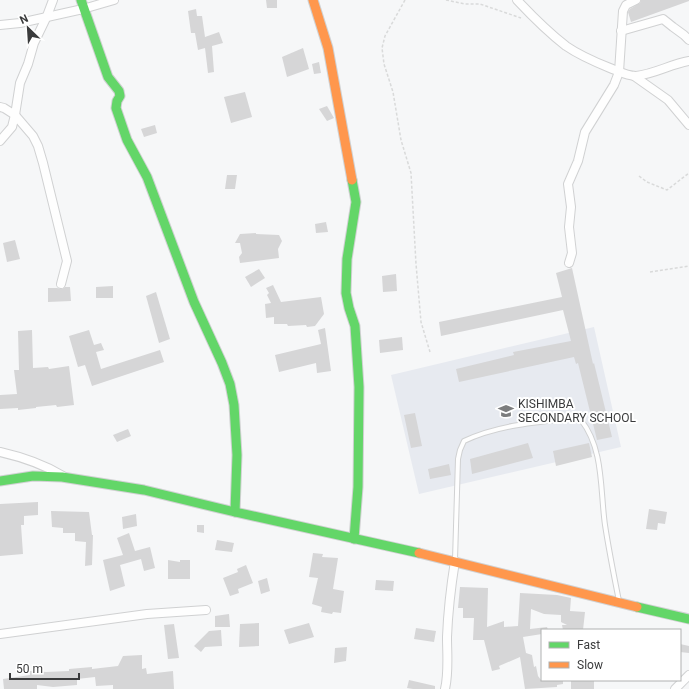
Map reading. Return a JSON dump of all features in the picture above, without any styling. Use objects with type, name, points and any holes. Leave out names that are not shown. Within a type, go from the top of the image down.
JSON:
[{"type":"street","points":[[0,141],[12,127],[20,82],[28,64],[34,43],[53,0]]},
{"type":"street","points":[[0,24],[20,23],[82,4],[114,0]]},
{"type":"street","points":[[313,0],[328,48],[356,202],[347,259],[346,293],[355,326],[359,387],[358,487],[354,539]]},
{"type":"street","points":[[517,0],[534,19],[573,50],[619,72],[634,76],[668,100],[689,125]]},
{"type":"street","points":[[569,263],[572,253],[569,227],[571,207],[568,184],[578,161],[585,132],[611,91],[619,72],[623,11],[626,6],[636,0]]},
{"type":"street","points":[[82,4],[108,76],[120,91],[116,108],[127,140],[148,177],[194,302],[230,384],[234,405],[237,455],[235,512]]},
{"type":"street","points":[[621,31],[663,19],[689,40]]},
{"type":"street","points":[[634,76],[651,74],[689,61]]},
{"type":"street","points":[[0,107],[15,115],[33,136],[38,146],[66,261],[61,284]]},
{"type":"street","points":[[0,452],[30,460],[48,467],[67,478]]},
{"type":"street","points":[[0,481],[33,476],[67,478],[144,490],[354,539],[455,560],[619,603],[689,619]]},
{"type":"street","points":[[445,689],[448,661],[447,637],[449,608],[455,560]]},
{"type":"street","points":[[0,634],[147,614],[206,610]]},
{"type":"street","points":[[675,689],[689,675]]},
{"type":"lane","points":[[455,560],[458,459],[464,441],[486,433],[510,427],[574,418],[581,420],[590,431],[598,457],[605,525],[619,603]]},
{"type":"path","points":[[405,0],[385,36],[382,48],[384,64],[393,92],[401,140],[411,173],[421,322],[430,352]]},
{"type":"path","points":[[446,0],[465,4],[480,4],[516,16],[534,19]]},
{"type":"path","points":[[639,176],[647,182],[667,190],[689,173]]},
{"type":"path","points":[[650,272],[689,266]]},
{"type":"shaded area","name":"KISHIMBA SECONDARY SCHOOL","points":[[594,327],[621,447],[419,494],[391,375]]},
{"type":"building","points":[[266,0],[277,0],[277,8],[267,8]]},
{"type":"building","points":[[641,0],[689,1],[631,22],[628,12],[640,3]]},
{"type":"building","points":[[196,9],[197,16],[202,16],[205,37],[219,32],[223,43],[212,46],[214,72],[208,73],[205,48],[198,50],[195,33],[191,33],[188,11]]},
{"type":"building","points":[[303,48],[309,69],[287,77],[282,57]]},
{"type":"building","points":[[319,62],[321,73],[314,74],[312,64]]},
{"type":"building","points":[[245,92],[252,117],[231,123],[224,97]]},
{"type":"building","points":[[327,106],[334,118],[327,121],[319,109]]},
{"type":"building","points":[[155,125],[157,133],[144,137],[141,129]]},
{"type":"building","points":[[227,175],[237,175],[235,189],[225,189]]},
{"type":"building","points":[[326,222],[328,232],[316,233],[315,224]]},
{"type":"building","points":[[256,233],[279,235],[282,241],[278,249],[279,258],[240,263],[239,257],[242,253],[240,243],[235,243],[240,234]]},
{"type":"building","points":[[15,240],[20,259],[7,262],[3,243]]},
{"type":"building","points":[[572,268],[593,364],[594,363],[612,437],[597,440],[578,363],[576,364],[574,357],[459,382],[456,369],[514,355],[513,352],[571,341],[563,310],[441,336],[439,322],[562,297],[556,273]]},
{"type":"building","points":[[259,269],[265,278],[251,287],[245,277]]},
{"type":"building","points":[[396,274],[397,291],[383,292],[382,276]]},
{"type":"building","points":[[273,285],[281,302],[321,297],[324,314],[315,326],[307,327],[306,325],[288,326],[287,324],[274,324],[274,317],[266,318],[265,304],[271,303],[267,295],[269,293],[266,288]]},
{"type":"building","points":[[113,286],[113,298],[96,298],[96,287]]},
{"type":"building","points":[[65,287],[70,287],[71,301],[48,302],[48,288],[62,289]]},
{"type":"building","points":[[156,292],[170,339],[159,343],[146,296]]},
{"type":"building","points":[[325,328],[331,371],[317,373],[316,363],[279,372],[275,355],[321,344],[318,330]]},
{"type":"building","points":[[32,330],[33,368],[48,367],[49,369],[69,366],[74,405],[57,407],[56,405],[18,410],[18,408],[0,409],[0,395],[17,394],[14,370],[19,370],[18,331]]},
{"type":"building","points":[[89,330],[94,345],[101,343],[104,350],[96,352],[101,369],[160,350],[164,362],[92,386],[85,365],[78,367],[69,336]]},
{"type":"building","points":[[402,337],[403,350],[380,353],[379,340]]},
{"type":"building","points":[[415,413],[422,446],[411,448],[404,415]]},
{"type":"building","points":[[128,429],[131,436],[117,442],[113,435]]},
{"type":"building","points":[[528,443],[533,458],[472,474],[470,459]]},
{"type":"building","points":[[589,443],[592,457],[556,466],[553,451]]},
{"type":"building","points":[[449,464],[451,475],[430,479],[428,469]]},
{"type":"building","points":[[38,502],[38,515],[24,516],[24,525],[21,525],[23,554],[0,556],[0,504]]},
{"type":"building","points":[[649,509],[667,512],[665,524],[658,523],[657,530],[646,529]]},
{"type":"building","points":[[51,511],[89,512],[93,535],[92,565],[85,566],[86,542],[75,541],[75,533],[63,533],[63,528],[52,527]]},
{"type":"building","points":[[136,514],[137,526],[123,529],[122,517]]},
{"type":"building","points":[[197,525],[204,525],[204,533],[197,532]]},
{"type":"building","points":[[129,533],[135,551],[150,547],[155,568],[144,571],[141,559],[120,565],[125,586],[110,591],[103,560],[123,555],[117,538]]},
{"type":"building","points":[[217,540],[234,543],[232,552],[215,550]]},
{"type":"building","points":[[313,553],[323,554],[322,557],[338,558],[333,589],[344,591],[341,613],[333,612],[332,614],[321,612],[322,607],[312,604],[318,578],[309,577]]},
{"type":"building","points":[[168,560],[180,562],[180,560],[190,560],[190,579],[168,579]]},
{"type":"building","points":[[246,565],[253,583],[238,589],[239,593],[230,596],[223,578],[238,572],[237,569]]},
{"type":"building","points":[[267,578],[270,591],[261,594],[258,581]]},
{"type":"building","points":[[376,580],[394,581],[393,591],[375,590]]},
{"type":"building","points":[[460,587],[488,588],[487,627],[504,621],[504,627],[518,626],[520,593],[557,595],[571,598],[570,611],[585,612],[583,629],[563,629],[562,625],[567,625],[561,622],[561,615],[544,614],[531,609],[530,629],[547,627],[548,629],[541,629],[541,634],[523,637],[526,653],[532,655],[534,667],[536,666],[538,676],[541,681],[563,681],[563,684],[557,685],[557,687],[525,689],[520,657],[499,666],[500,669],[492,671],[484,640],[473,640],[474,618],[463,618],[463,608],[458,608]]},
{"type":"building","points":[[229,614],[230,627],[215,627],[215,616]]},
{"type":"building","points":[[259,623],[259,646],[239,647],[240,624]]},
{"type":"building","points":[[309,623],[314,637],[289,644],[284,630]]},
{"type":"building","points":[[174,624],[179,658],[168,659],[164,625]]},
{"type":"building","points":[[416,628],[436,631],[434,642],[414,639]]},
{"type":"building","points":[[221,630],[222,646],[205,647],[201,652],[194,646],[209,631]]},
{"type":"building","points":[[681,644],[689,646],[689,653],[681,652]]},
{"type":"building","points":[[347,647],[346,661],[334,663],[335,648]]},
{"type":"building","points":[[142,655],[142,669],[146,668],[147,674],[173,671],[174,689],[113,689],[113,685],[96,686],[95,677],[77,679],[77,685],[53,687],[37,685],[37,689],[4,689],[3,679],[30,675],[30,671],[69,671],[69,669],[92,667],[92,669],[118,666],[123,656]]},
{"type":"building","points":[[409,680],[435,686],[435,689],[407,688]]},
{"type":"building","points":[[571,681],[594,681],[594,689],[571,689]]},
{"type":"traffic: fast","points":[[81,0],[108,77],[119,91],[120,96],[117,101],[116,108],[127,140],[147,177],[194,302],[230,384],[234,405],[237,455],[235,512]]},
{"type":"traffic: fast","points":[[352,180],[356,202],[347,259],[346,293],[355,326],[359,387],[358,487],[354,539]]},
{"type":"traffic: fast","points":[[0,481],[33,476],[62,477],[144,490],[419,553]]},
{"type":"traffic: fast","points":[[637,607],[689,619]]},
{"type":"traffic: slow","points":[[313,0],[328,48],[352,180]]},
{"type":"traffic: slow","points":[[419,553],[637,607]]},
{"type":"place","name":"KISHIMBA SECONDARY SCHOOL","points":[[506,411]]}]
